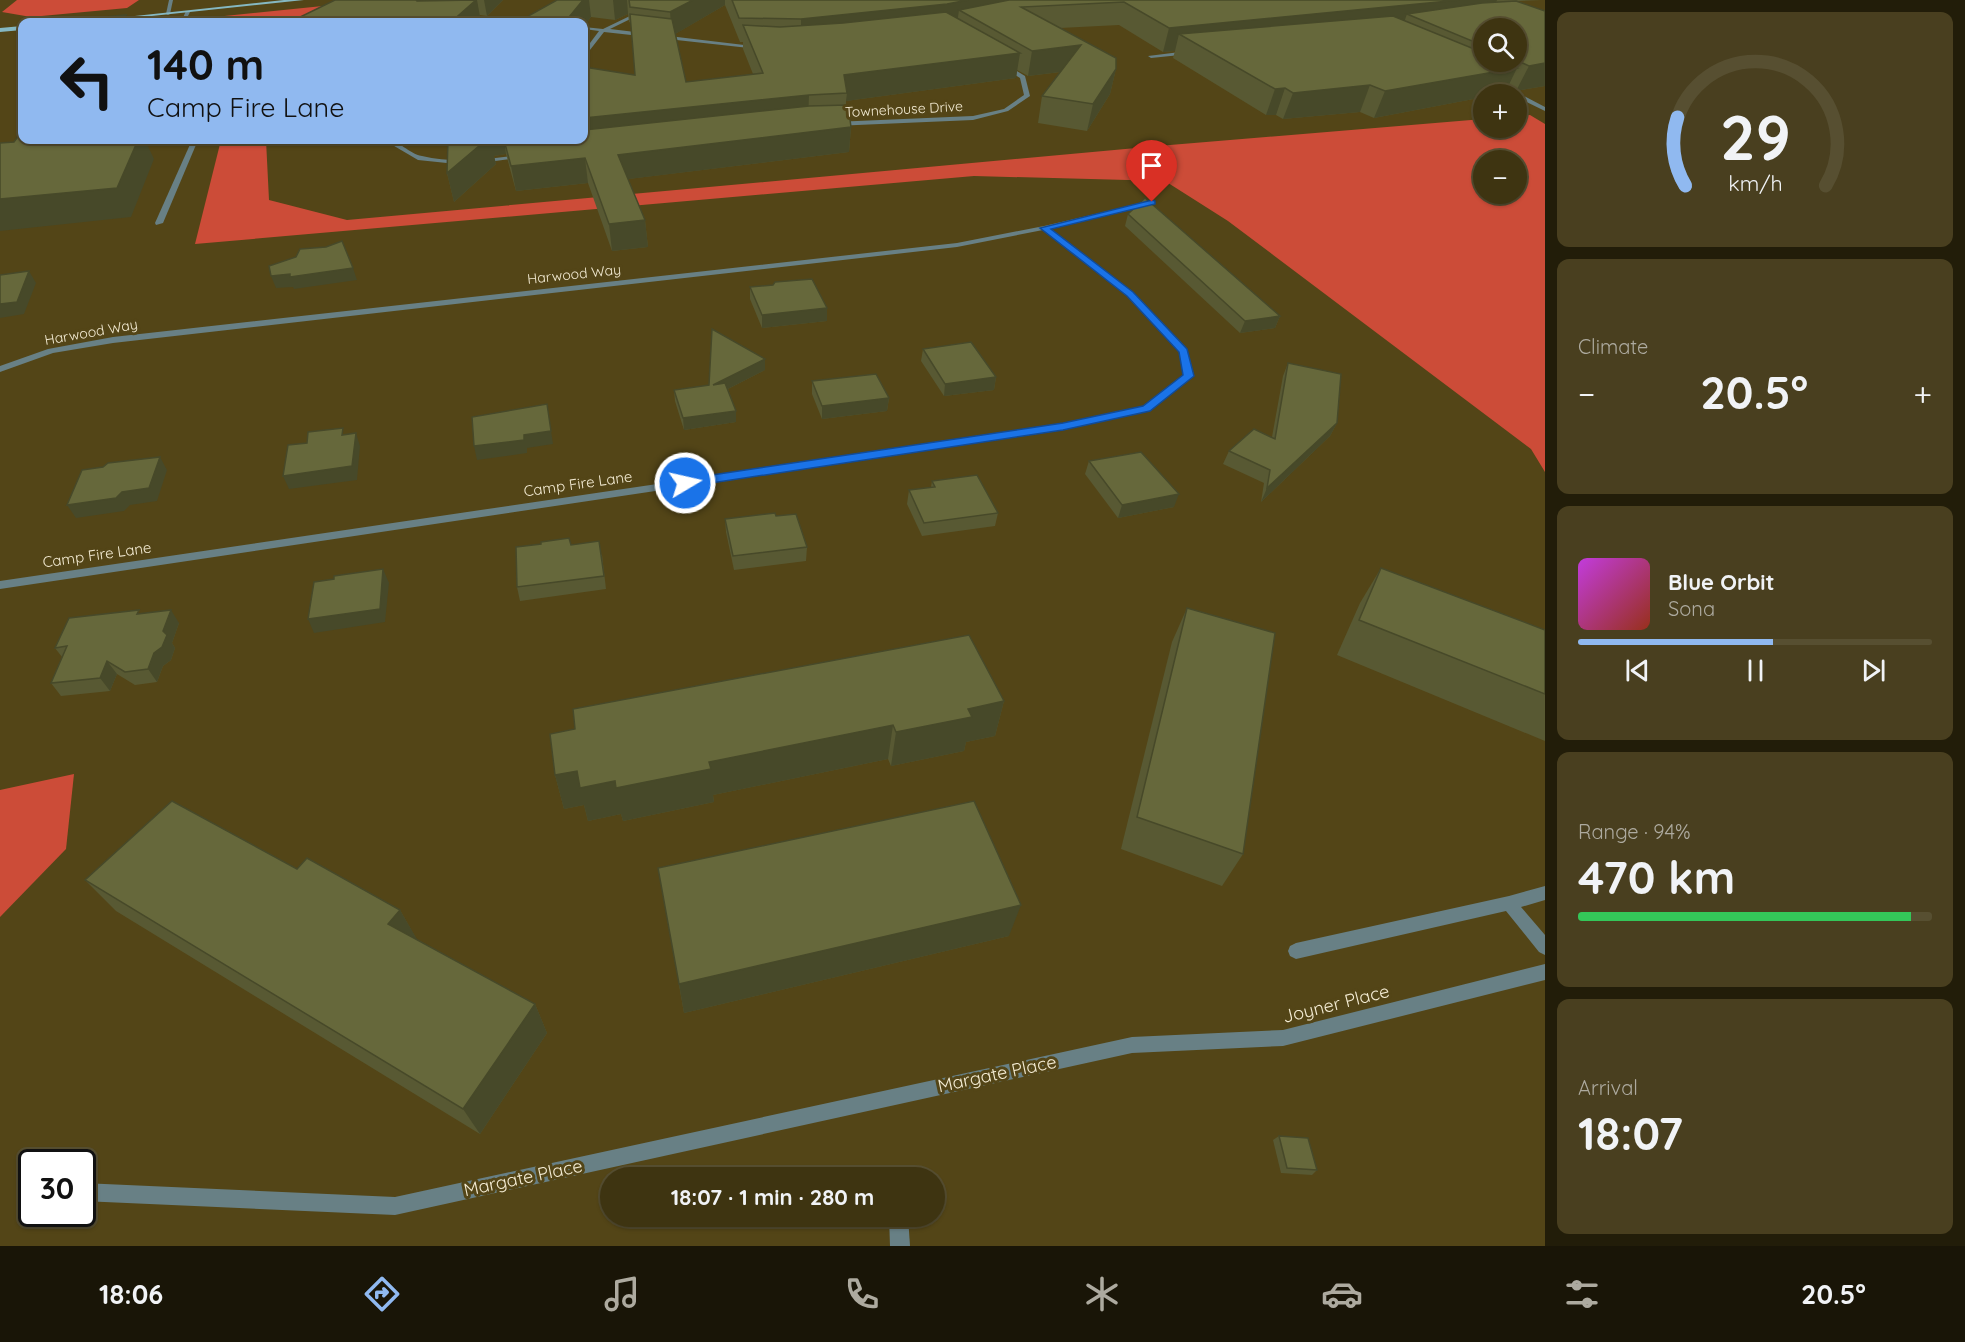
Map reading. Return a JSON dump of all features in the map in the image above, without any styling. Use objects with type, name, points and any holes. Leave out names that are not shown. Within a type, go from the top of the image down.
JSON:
[{"type":"main road","points":[[125,18],[301,0]]},
{"type":"main road","points":[[0,30],[18,28]]},
{"type":"street","points":[[168,14],[171,0]]},
{"type":"street","points":[[588,49],[602,31],[667,0]]},
{"type":"street","points":[[185,18],[188,12]]},
{"type":"street","points":[[588,29],[726,45],[768,47]]},
{"type":"street","points":[[1151,56],[1197,52]]},
{"type":"street","name":"Townehouse Drive","points":[[831,124],[973,118],[1006,110],[1027,96],[1023,77],[994,60]]},
{"type":"street","points":[[1485,81],[1492,84]]},
{"type":"street","points":[[1527,99],[1545,109]]},
{"type":"street","points":[[159,223],[193,144]]},
{"type":"street","points":[[394,144],[418,158],[466,163],[525,156]]},
{"type":"street","name":"Harwood Way","points":[[0,369],[51,351],[113,340],[957,245],[1044,228],[1152,202]]},
{"type":"street","name":"Camp Fire Lane","points":[[0,585],[1063,427],[1146,408],[1189,376],[1184,351],[1130,294],[1044,228]]},
{"type":"street","points":[[1296,951],[1545,893]]},
{"type":"street","points":[[1509,903],[1545,947]]},
{"type":"street","name":"Joyner Place","points":[[1132,1045],[1283,1038],[1545,972]]},
{"type":"street","name":"Margate Place","points":[[96,1193],[395,1206],[1132,1045]]},
{"type":"street","points":[[899,1227],[900,1246]]},
{"type":"shaded area","points":[[17,0],[139,0],[127,8],[31,17],[2,12]]},
{"type":"shaded area","points":[[362,2],[332,18],[205,18]]},
{"type":"shaded area","points":[[1527,115],[1545,124],[1545,472],[1531,449],[1228,221],[1165,181],[974,176],[195,244],[220,144],[266,144],[269,200],[347,220],[1158,146],[1473,120],[1473,138],[1527,138]]},
{"type":"shaded area","points":[[74,774],[66,849],[0,917],[0,790]]},
{"type":"building","points":[[335,0],[476,0],[456,18],[298,18]]},
{"type":"building","points":[[557,0],[583,0],[568,18],[527,18]]},
{"type":"building","points":[[629,0],[693,0],[670,12],[630,7]]},
{"type":"building","points":[[732,0],[968,0],[801,19],[739,18]]},
{"type":"building","points":[[1009,0],[1459,0],[1169,28],[1124,2],[1021,7],[1116,58],[1116,69],[1093,104],[1042,96],[1081,45],[1032,51],[959,10]]},
{"type":"building","points":[[1516,1],[1545,11],[1545,63],[1527,65],[1527,18],[1473,18],[1473,41],[1407,14],[1482,3]]},
{"type":"building","points":[[946,12],[1020,53],[844,75],[847,93],[588,118],[588,68],[635,75],[630,14],[672,19],[686,82],[763,73],[743,25],[780,27]]},
{"type":"building","points":[[126,15],[124,18],[95,18]]},
{"type":"building","points":[[1393,16],[1473,49],[1473,72],[1494,72],[1385,91],[1370,85],[1293,93],[1285,88],[1275,89],[1179,34]]},
{"type":"building","points":[[848,105],[851,127],[618,155],[645,220],[609,224],[585,158],[511,166],[505,144],[588,144],[588,130],[809,106]]},
{"type":"building","points":[[18,136],[18,144],[136,144],[117,188],[0,199],[0,143],[14,142]]},
{"type":"building","points":[[448,144],[481,144],[447,173]]},
{"type":"building","points":[[1145,198],[1280,316],[1245,321],[1128,214]]},
{"type":"building","points":[[342,241],[353,268],[290,277],[290,274],[271,276],[269,266],[296,257],[300,249],[326,247]]},
{"type":"building","points":[[29,271],[17,302],[0,304],[0,275]]},
{"type":"building","points":[[812,279],[827,308],[762,315],[750,287],[773,285],[775,282]]},
{"type":"building","points":[[712,329],[765,359],[713,385],[725,383],[736,411],[683,418],[674,390],[709,385]]},
{"type":"building","points":[[971,342],[996,377],[945,384],[923,349]]},
{"type":"building","points":[[1288,363],[1341,374],[1337,423],[1267,488],[1270,470],[1229,451],[1254,429],[1275,439]]},
{"type":"building","points":[[876,374],[889,398],[822,406],[812,381]]},
{"type":"building","points":[[547,404],[551,431],[524,435],[524,440],[474,446],[472,417]]},
{"type":"building","points":[[343,428],[342,435],[356,433],[352,466],[283,476],[288,445],[307,443],[308,432]]},
{"type":"building","points":[[1141,452],[1179,494],[1122,505],[1089,461]]},
{"type":"building","points":[[160,457],[149,488],[122,492],[116,498],[67,505],[82,470],[103,467],[108,463]]},
{"type":"building","points":[[977,475],[998,513],[924,523],[909,490],[935,487],[932,481]]},
{"type":"building","points":[[775,513],[776,516],[796,514],[807,547],[733,556],[725,519]]},
{"type":"building","points":[[569,538],[571,545],[599,541],[604,576],[517,587],[516,547]]},
{"type":"building","points":[[1381,568],[1545,630],[1545,694],[1359,620]]},
{"type":"building","points":[[383,569],[380,609],[308,619],[314,582],[334,579],[334,576]]},
{"type":"building","points":[[1187,608],[1275,633],[1243,854],[1137,817]]},
{"type":"building","points":[[139,610],[137,614],[171,610],[163,631],[167,635],[162,647],[154,653],[148,669],[125,672],[107,661],[100,678],[51,683],[67,646],[55,648],[69,618]]},
{"type":"building","points":[[969,635],[1004,701],[968,709],[972,717],[896,732],[893,725],[709,762],[711,769],[616,788],[615,781],[580,788],[577,771],[555,775],[550,734],[575,729],[573,709]]},
{"type":"building","points":[[172,801],[297,869],[307,858],[400,910],[388,924],[535,1004],[463,1109],[85,880]]},
{"type":"building","points":[[974,801],[1021,905],[679,984],[658,868]]},
{"type":"building","points":[[1279,1136],[1308,1138],[1317,1170],[1287,1168]]},
{"type":"route","points":[[685,483],[1063,427],[1146,408],[1189,376],[1184,351],[1130,294],[1044,228],[1152,202]]}]
